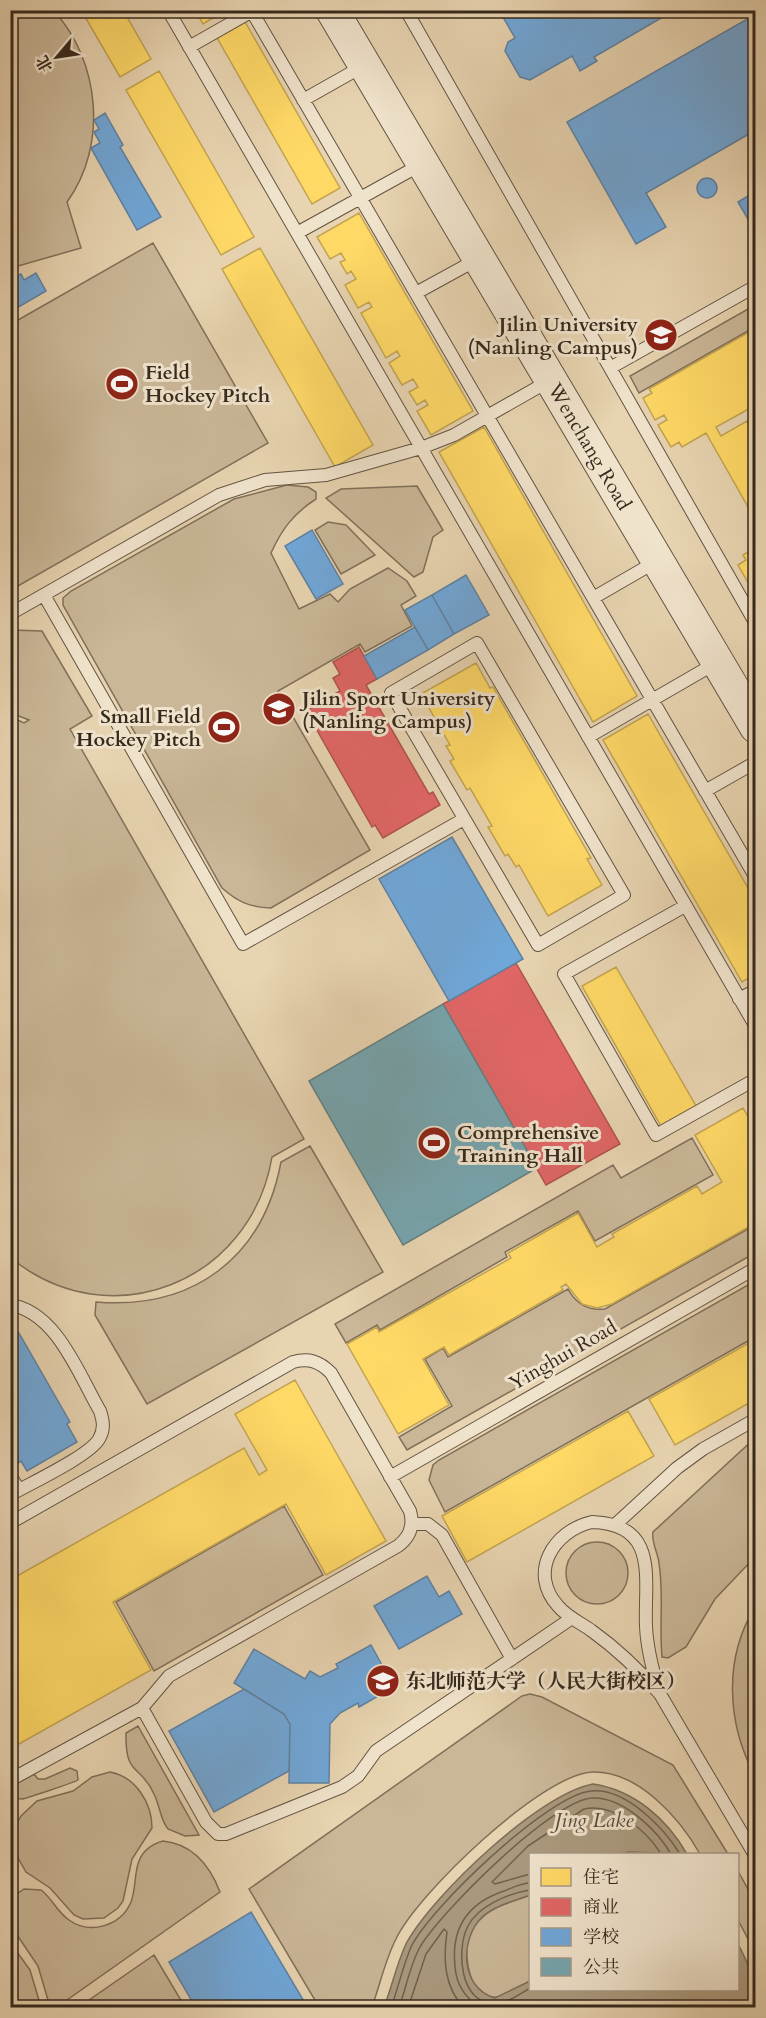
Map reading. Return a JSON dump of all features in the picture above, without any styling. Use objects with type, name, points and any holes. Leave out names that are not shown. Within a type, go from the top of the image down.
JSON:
[{"type":"street","name":"Wenchang Road","points":[[332,10],[756,727]]},
{"type":"lane","points":[[168,10],[756,1027]]},
{"type":"lane","points":[[406,10],[756,624]]},
{"type":"lane","points":[[189,47],[252,11],[756,878]]},
{"type":"lane","points":[[303,100],[365,65]]},
{"type":"lane","points":[[297,233],[423,163]]},
{"type":"lane","points":[[416,293],[478,258]]},
{"type":"lane","points":[[610,368],[756,286]]},
{"type":"lane","points":[[10,614],[219,495],[265,480],[326,475],[421,448],[454,435],[550,380]]},
{"type":"lane","points":[[593,598],[657,561]]},
{"type":"lane","points":[[44,595],[243,944],[464,819]]},
{"type":"lane","points":[[477,643],[624,895],[538,945],[464,819],[391,693],[477,643]]},
{"type":"lane","points":[[588,737],[717,663]]},
{"type":"lane","points":[[705,791],[756,762]]},
{"type":"lane","points":[[685,906],[564,974],[656,1135],[756,1079]]},
{"type":"lane","points":[[739,999],[756,990]]},
{"type":"lane","name":"Yinghui Road","points":[[390,1477],[756,1268]]},
{"type":"lane","points":[[10,1305],[38,1317],[54,1330],[100,1411],[103,1425],[102,1432],[94,1446],[15,1492],[10,1475]]},
{"type":"lane","points":[[10,1523],[293,1362],[303,1360],[314,1361],[331,1373],[410,1511],[412,1524],[408,1537],[398,1546],[170,1676],[142,1708],[10,1780]]},
{"type":"lane","points":[[615,1525],[677,1468],[703,1449],[756,1419]]},
{"type":"lane","points":[[660,1694],[613,1647],[558,1606],[547,1584],[547,1559],[552,1548],[559,1538],[579,1525],[592,1522],[615,1525],[636,1540],[646,1562],[646,1628],[653,1673],[660,1694],[756,1857]]},
{"type":"lane","points":[[412,1524],[428,1524],[442,1535],[512,1659]]},
{"type":"lane","points":[[142,1708],[206,1822],[218,1834],[226,1834],[342,1787],[358,1776],[376,1751],[572,1618]]},
{"type":"shaded area","points":[[11,10],[54,11],[69,31],[81,54],[89,79],[93,104],[93,130],[89,156],[80,180],[67,202],[81,248],[11,268]]},
{"type":"shaded area","name":"Field Hockey Pitch","points":[[153,243],[268,443],[11,590],[11,324]]},
{"type":"shaded area","points":[[755,305],[755,327],[639,393],[630,376]]},
{"type":"shaded area","points":[[287,485],[308,487],[316,492],[316,499],[289,523],[271,553],[299,609],[330,594],[338,602],[350,589],[388,568],[407,581],[416,596],[401,605],[412,626],[365,652],[360,644],[278,691],[370,850],[271,908],[244,903],[222,888],[63,605],[63,598],[71,591],[234,499]]},
{"type":"shaded area","points":[[417,486],[443,530],[433,537],[423,572],[414,577],[326,498],[341,489]]},
{"type":"shaded area","points":[[328,522],[346,525],[375,555],[341,574],[315,530]]},
{"type":"shaded area","points":[[11,630],[42,631],[92,716],[70,729],[304,1139],[272,1157],[259,1201],[236,1237],[206,1265],[171,1285],[132,1295],[91,1294],[50,1282],[11,1258],[11,717],[24,723],[29,720],[11,713]]},
{"type":"shaded area","points":[[692,1138],[713,1175],[595,1241],[578,1211],[505,1252],[507,1257],[380,1330],[377,1325],[346,1343],[335,1324],[613,1165],[621,1178]]},
{"type":"shaded area","points":[[310,1146],[383,1272],[147,1404],[95,1315],[96,1302],[131,1302],[163,1297],[192,1287],[218,1271],[240,1251],[258,1226],[272,1196],[281,1162]]},
{"type":"shaded area","points":[[755,1225],[755,1253],[407,1450],[399,1437],[452,1406],[425,1359],[443,1348],[448,1357],[568,1289],[575,1299],[588,1308],[605,1309]]},
{"type":"shaded area","points":[[755,1281],[755,1337],[445,1512],[429,1480],[433,1465],[439,1460]]},
{"type":"shaded area","points":[[755,1438],[755,1557],[715,1599],[686,1647],[668,1658],[662,1657],[660,1575],[653,1532]]},
{"type":"shaded area","points":[[284,1506],[323,1575],[154,1671],[116,1602]]},
{"type":"shaded area","points":[[591,1542],[603,1542],[619,1551],[626,1561],[628,1573],[626,1585],[619,1595],[603,1604],[591,1604],[580,1599],[571,1590],[566,1579],[566,1567],[571,1556],[580,1547]]},
{"type":"shaded area","points":[[755,1607],[755,1776],[739,1735],[732,1692],[738,1648]]},
{"type":"shaded area","points":[[530,1694],[542,1697],[673,1765],[727,1853],[699,1853],[669,1812],[642,1788],[626,1779],[593,1772],[571,1778],[544,1792],[514,1813],[454,1867],[429,1894],[408,1919],[396,1939],[372,2007],[319,2007],[249,1889],[522,1696]]},
{"type":"shaded area","points":[[138,1726],[199,1835],[185,1836],[168,1829],[149,1785],[131,1764],[126,1747],[126,1733]]},
{"type":"shaded area","points":[[70,1768],[77,1771],[78,1780],[22,1799],[15,1797],[11,1791],[11,1786],[34,1774],[38,1779],[45,1779]]},
{"type":"shaded area","points":[[110,1772],[128,1779],[141,1792],[149,1809],[152,1828],[132,1859],[123,1901],[118,1908],[104,1918],[83,1919],[74,1915],[50,1888],[26,1872],[14,1851],[15,1827],[21,1816],[37,1801],[73,1791],[92,1777]]},
{"type":"shaded area","points":[[163,1841],[183,1847],[199,1858],[211,1873],[220,1892],[57,2007],[50,2007],[38,1966],[11,1926],[11,1898],[24,1889],[41,1890],[61,1913],[77,1925],[104,1926],[120,1917],[131,1902],[136,1871],[143,1854],[148,1848]]},
{"type":"shaded area","points":[[739,1873],[755,1902],[755,1952],[739,1922]]},
{"type":"shaded area","points":[[529,1895],[529,1982],[506,1995],[497,1997],[480,1992],[474,1985],[468,1966],[467,1947],[469,1936],[481,1918],[500,1906]]},
{"type":"shaded area","points":[[10,1942],[30,1970],[41,2007],[11,2007]]},
{"type":"shaded area","points":[[154,1955],[185,2007],[79,2007]]},
{"type":"water","name":"Jing Lake","points":[[593,1784],[622,1793],[648,1808],[659,1818],[670,1829],[686,1853],[529,1853],[529,1895],[488,1912],[475,1926],[470,1937],[467,1962],[469,1974],[475,1984],[483,1993],[495,1998],[529,1981],[529,1991],[739,1991],[739,1946],[751,1975],[755,2007],[384,2007],[407,1942],[440,1898],[490,1849],[518,1826],[545,1806],[571,1792]]},
{"type":"building: 住宅","points":[[81,10],[123,10],[151,59],[120,77]]},
{"type":"building: 住宅","points":[[195,10],[226,10],[203,24]]},
{"type":"building: 住宅","points":[[244,20],[340,188],[312,204],[216,36]]},
{"type":"building: 住宅","points":[[159,71],[254,237],[221,255],[126,90]]},
{"type":"building: 住宅","points":[[359,213],[473,411],[431,435],[417,411],[428,405],[425,400],[417,405],[409,392],[418,387],[413,379],[402,385],[389,363],[400,356],[397,351],[386,358],[361,313],[372,307],[369,302],[358,308],[345,285],[356,279],[351,271],[347,274],[340,262],[345,260],[341,253],[330,259],[317,237]]},
{"type":"building: 住宅","points":[[260,248],[373,445],[335,467],[222,269]]},
{"type":"building: 住宅","points":[[756,328],[756,405],[716,427],[721,436],[747,421],[756,437],[756,521],[706,433],[682,447],[679,442],[671,447],[658,425],[667,420],[664,415],[655,420],[643,398],[652,393],[649,389]]},
{"type":"building: 住宅","points":[[484,427],[637,696],[593,722],[439,452]]},
{"type":"building: 住宅","points":[[756,547],[756,583],[750,586],[738,565],[746,560],[743,555]]},
{"type":"building: 住宅","points":[[476,663],[490,688],[493,687],[591,858],[587,859],[602,885],[548,916],[519,865],[516,867],[508,854],[505,856],[488,827],[492,826],[470,788],[467,790],[450,761],[454,759],[446,746],[450,745],[421,694]]},
{"type":"building: 住宅","points":[[648,714],[756,902],[756,974],[742,982],[603,740]]},
{"type":"building: 住宅","points":[[616,967],[696,1106],[661,1126],[582,986]]},
{"type":"building: 住宅","points":[[743,1108],[756,1131],[756,1223],[612,1304],[597,1308],[582,1304],[566,1284],[561,1287],[563,1290],[449,1355],[444,1347],[423,1359],[449,1405],[398,1434],[347,1344],[377,1327],[379,1332],[511,1258],[508,1253],[578,1213],[597,1247],[614,1237],[612,1234],[697,1186],[702,1194],[722,1182],[695,1135]]},
{"type":"building: 住宅","points":[[756,1339],[756,1399],[675,1445],[649,1399]]},
{"type":"building: 住宅","points":[[295,1380],[386,1541],[326,1575],[286,1504],[113,1602],[151,1670],[10,1749],[10,1580],[244,1448],[259,1475],[267,1470],[235,1414]]},
{"type":"building: 住宅","points":[[628,1411],[654,1456],[467,1562],[442,1516]]},
{"type":"building: 商业","points":[[359,647],[377,679],[366,685],[429,794],[433,792],[440,805],[383,838],[375,825],[372,827],[306,711],[340,691],[333,678],[340,674],[333,662]]},
{"type":"building: 商业","points":[[516,963],[620,1144],[546,1185],[443,1004]]},
{"type":"building: 学校","points":[[499,10],[675,10],[594,57],[597,61],[580,71],[572,56],[530,80],[520,77],[505,51],[508,42],[515,38]]},
{"type":"building: 学校","points":[[756,14],[756,130],[646,193],[666,227],[636,244],[567,122]]},
{"type":"building: 学校","points":[[105,113],[123,145],[120,147],[161,217],[137,230],[91,148],[100,143],[94,132],[99,129],[94,120]]},
{"type":"building: 学校","points":[[707,178],[714,181],[717,188],[714,195],[707,198],[700,195],[697,188],[700,181]]},
{"type":"building: 学校","points":[[756,191],[756,233],[738,202]]},
{"type":"building: 学校","points":[[36,273],[46,291],[10,312],[10,279],[21,274],[24,280]]},
{"type":"building: 学校","points":[[312,530],[343,584],[316,599],[285,546]]},
{"type":"building: 学校","points":[[466,575],[489,615],[454,634],[432,595]]},
{"type":"building: 学校","points":[[432,595],[454,634],[428,650],[405,610]]},
{"type":"building: 学校","points":[[415,627],[428,650],[377,679],[364,656]]},
{"type":"building: 学校","points":[[452,837],[523,959],[449,1001],[379,879]]},
{"type":"building: 学校","points":[[10,1325],[16,1335],[19,1333],[70,1422],[67,1424],[77,1442],[27,1471],[21,1461],[18,1463],[10,1444]]},
{"type":"building: 学校","points":[[427,1576],[439,1597],[449,1591],[462,1614],[399,1649],[374,1606]]},
{"type":"building: 学校","points":[[371,1645],[394,1687],[359,1707],[358,1703],[340,1713],[330,1724],[329,1783],[289,1783],[290,1724],[284,1714],[234,1683],[254,1649],[305,1679],[310,1671],[320,1677],[338,1668],[336,1664]]},
{"type":"building: 学校","points":[[244,1689],[284,1714],[290,1724],[289,1771],[214,1812],[169,1731]]},
{"type":"building: 学校","points":[[251,1912],[308,2008],[196,2008],[169,1962]]},
{"type":"building: 公共","name":"Comprehensive Training Hall","points":[[443,1004],[537,1168],[403,1245],[309,1081]]},
{"type":"place","name":"Jilin University (Nanling Campus)","points":[[661,335]]},
{"type":"place","name":"Field Hockey Pitch","points":[[122,384]]},
{"type":"place","name":"Jilin Sport University (Nanling Campus)","points":[[279,709]]},
{"type":"place","name":"Small Field Hockey Pitch","points":[[224,727]]},
{"type":"place","name":"Comprehensive Training Hall","points":[[434,1143]]},
{"type":"place","name":"东北师范大学（人民大街校区）","points":[[383,1681]]}]
